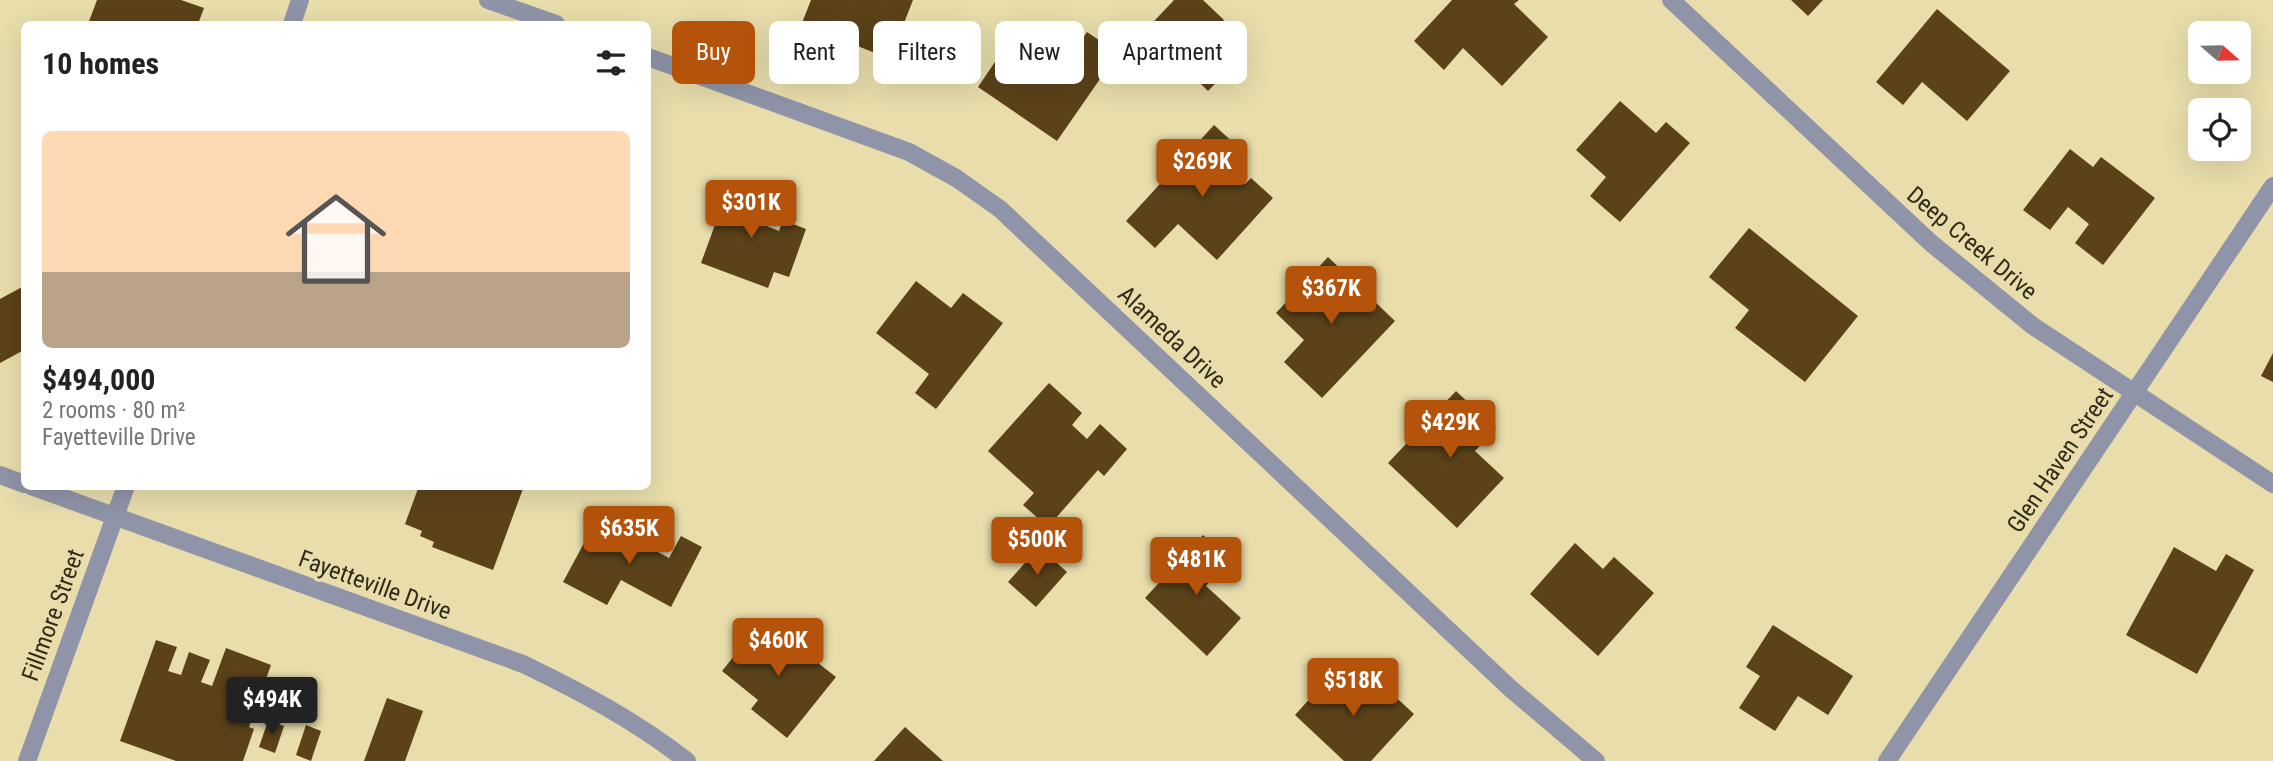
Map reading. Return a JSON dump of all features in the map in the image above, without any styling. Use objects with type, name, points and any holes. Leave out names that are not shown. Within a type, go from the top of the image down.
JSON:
[{"type":"street","points":[[293,21],[300,0]]},
{"type":"street","points":[[488,0],[548,21]]},
{"type":"street","name":"Deep Creek Drive","points":[[1671,0],[1931,243],[2033,326],[2273,484]]},
{"type":"street","name":"Alameda Drive","points":[[651,58],[909,152],[956,178],[1000,209],[1501,680],[1596,761]]},
{"type":"street","name":"Glen Haven Street","points":[[1887,761],[2273,186]]},
{"type":"street","points":[[0,475],[21,483]]},
{"type":"street","name":"Fayetteville Drive","points":[[42,490],[523,664],[593,699],[659,739],[687,761]]},
{"type":"street","name":"Fillmore Street","points":[[27,761],[125,490]]},
{"type":"building","points":[[97,0],[181,0],[204,8],[199,21],[89,21]]},
{"type":"building","points":[[811,0],[913,0],[905,21],[873,21],[873,52],[859,47],[859,21],[803,21]]},
{"type":"building","points":[[1174,0],[1203,0],[1224,20],[1223,21],[1154,21]]},
{"type":"building","points":[[1452,0],[1519,0],[1514,4],[1548,37],[1502,86],[1463,48],[1444,70],[1414,41]]},
{"type":"building","points":[[1791,0],[1823,0],[1808,16]]},
{"type":"building","points":[[1937,9],[2010,71],[1967,121],[1922,82],[1903,105],[1876,82]]},
{"type":"building","points":[[1087,32],[1098,39],[1098,82],[1057,141],[978,87],[995,62],[995,84],[1084,84],[1084,36]]},
{"type":"building","points":[[1201,84],[1215,84],[1208,91]]},
{"type":"building","points":[[1620,101],[1656,133],[1666,122],[1690,143],[1620,222],[1590,196],[1606,177],[1576,150]]},
{"type":"building","points":[[1214,125],[1237,146],[1222,163],[1245,184],[1251,178],[1273,198],[1217,260],[1178,224],[1155,248],[1126,221]]},
{"type":"building","points":[[2070,149],[2093,167],[2101,157],[2155,198],[2103,265],[2075,243],[2089,224],[2068,207],[2050,230],[2023,210]]},
{"type":"building","points":[[731,181],[766,194],[756,222],[779,231],[783,220],[806,229],[789,277],[774,272],[768,288],[701,263]]},
{"type":"building","points":[[1749,228],[1858,316],[1805,382],[1735,328],[1749,310],[1709,277]]},
{"type":"building","points":[[1328,257],[1395,321],[1322,398],[1284,362],[1304,340],[1276,313]]},
{"type":"building","points":[[916,281],[951,308],[963,293],[1003,323],[936,409],[915,393],[929,374],[876,333]]},
{"type":"building","points":[[21,288],[21,352],[0,363],[0,299]]},
{"type":"building","points":[[2273,353],[2273,382],[2261,376]]},
{"type":"building","points":[[1049,383],[1082,413],[1072,425],[1087,439],[1100,424],[1127,449],[1104,476],[1098,470],[1048,527],[1023,505],[1034,493],[988,451]]},
{"type":"building","points":[[1456,391],[1496,429],[1475,451],[1504,478],[1457,528],[1388,463]]},
{"type":"building","points":[[418,490],[523,490],[493,570],[432,547],[434,542],[420,536],[422,531],[405,524]]},
{"type":"building","points":[[597,519],[669,558],[681,536],[702,547],[671,607],[621,580],[607,605],[563,582]]},
{"type":"building","points":[[1203,535],[1229,559],[1206,586],[1241,618],[1207,656],[1145,598]]},
{"type":"building","points":[[1575,543],[1603,569],[1614,557],[1654,593],[1598,656],[1530,594]]},
{"type":"building","points":[[1039,547],[1067,572],[1036,607],[1008,582]]},
{"type":"building","points":[[2174,547],[2216,571],[2226,554],[2254,570],[2197,674],[2126,635]]},
{"type":"building","points":[[763,620],[836,677],[787,738],[751,709],[758,700],[722,671]]},
{"type":"building","points":[[1773,625],[1853,676],[1828,715],[1798,696],[1775,731],[1739,708],[1760,676],[1746,667]]},
{"type":"building","points":[[156,640],[177,647],[168,671],[181,675],[189,652],[210,660],[201,682],[212,686],[226,648],[271,665],[249,727],[254,729],[243,761],[176,761],[120,741]]},
{"type":"building","points":[[1341,664],[1353,675],[1346,680],[1372,704],[1387,689],[1414,714],[1371,761],[1344,761],[1295,715]]},
{"type":"building","points":[[387,698],[423,711],[405,761],[364,761]]},
{"type":"building","points":[[268,721],[284,726],[275,753],[259,747]]},
{"type":"building","points":[[306,725],[321,731],[311,761],[296,755]]},
{"type":"building","points":[[905,727],[943,761],[874,761]]}]
